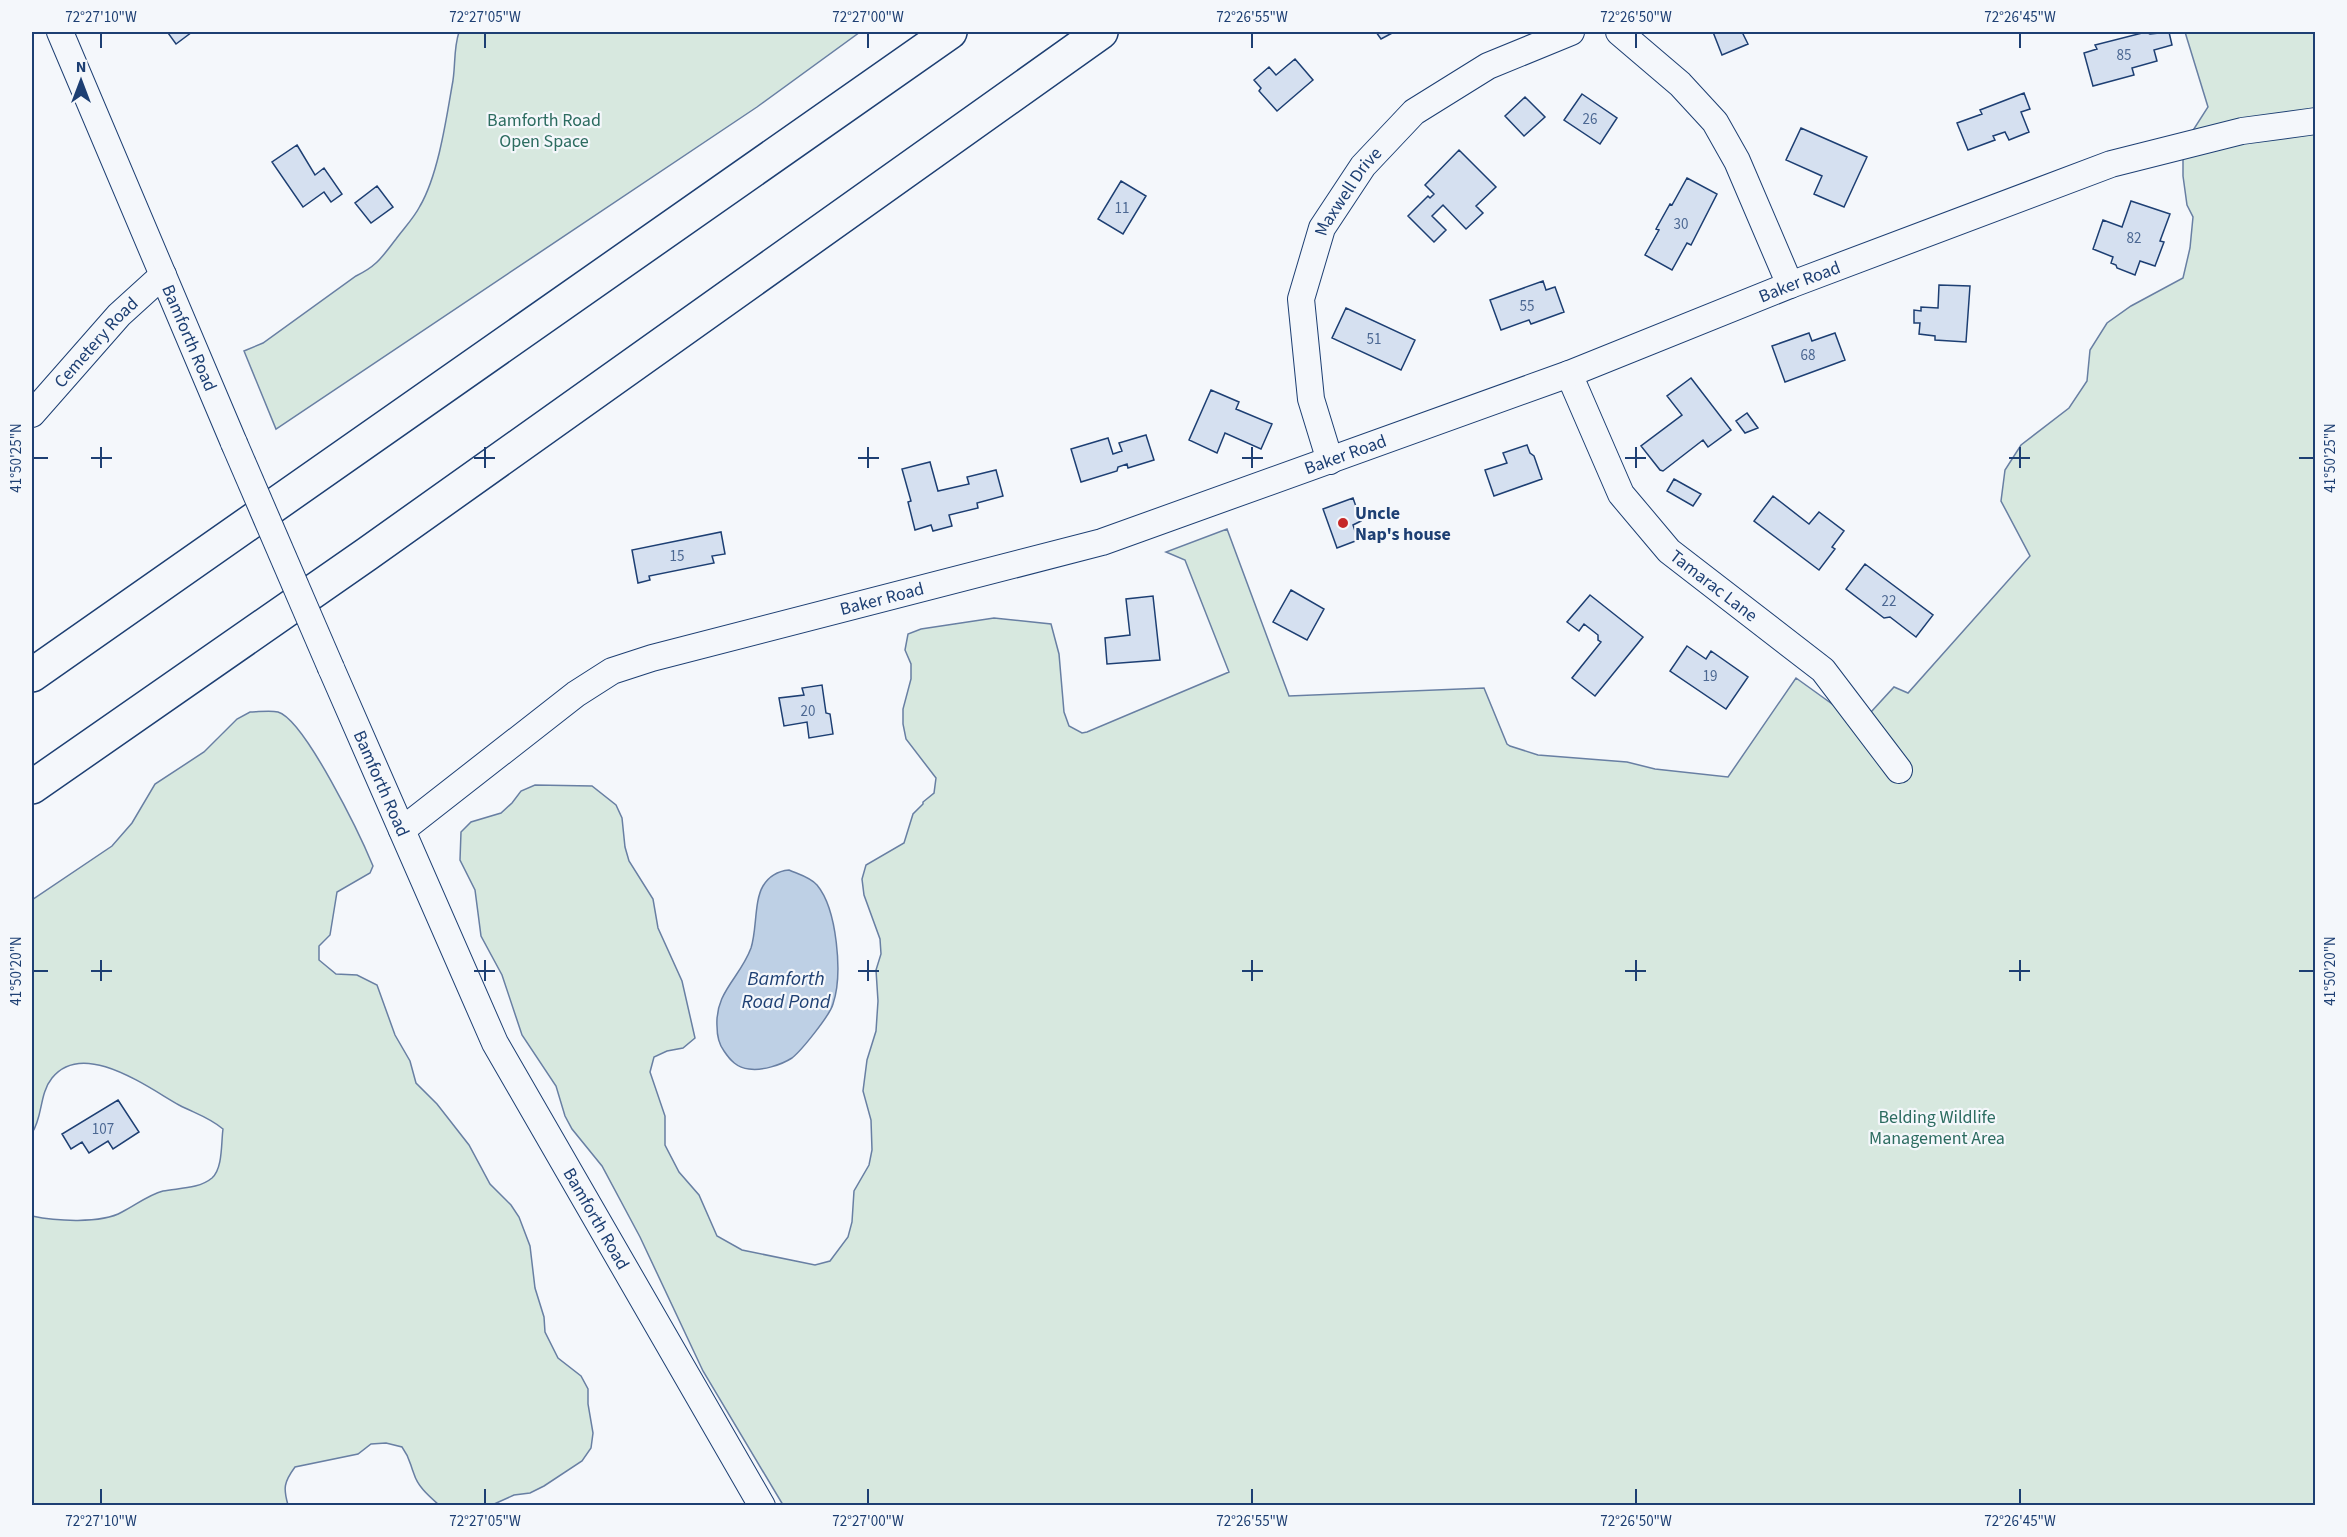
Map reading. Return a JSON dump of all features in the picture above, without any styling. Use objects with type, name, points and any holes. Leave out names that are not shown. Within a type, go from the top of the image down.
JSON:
[{"type":"highway","points":[[32,675],[950,32]]},
{"type":"highway","points":[[32,788],[367,554],[1101,32]]},
{"type":"street","name":"Bamforth Road","points":[[60,32],[234,443],[495,1043],[762,1506]]},
{"type":"street","name":"Maxwell Drive","points":[[1330,461],[1311,399],[1301,299],[1322,228],[1363,166],[1414,112],[1488,66],[1571,32]]},
{"type":"street","points":[[1618,32],[1680,84],[1715,122],[1737,161],[1790,285]]},
{"type":"street","name":"Baker Road","points":[[402,830],[576,694],[612,671],[652,658],[1102,542],[1569,374],[1790,285],[2111,164],[2242,131],[2316,121]]},
{"type":"street","name":"Cemetery Road","points":[[32,414],[119,315],[163,275]]},
{"type":"street","name":"Tamarac Lane","points":[[1569,374],[1621,494],[1669,551],[1823,670],[1899,770]]},
{"type":"green space","name":"Bamforth Road Open Space","points":[[459,32],[860,32],[757,107],[276,429],[244,351],[263,343],[374,265],[415,215],[432,179],[440,148]]},
{"type":"green space","name":"Belding Wildlife Management Area","points":[[2185,32],[2315,32],[2315,1505],[783,1505],[703,1371],[640,1237],[602,1166],[572,1129],[565,1116],[556,1086],[522,1035],[502,975],[481,936],[475,890],[460,860],[461,832],[471,822],[501,813],[521,791],[535,785],[592,786],[616,805],[622,818],[629,861],[653,899],[658,928],[682,981],[695,1038],[683,1048],[667,1051],[654,1057],[650,1072],[665,1116],[665,1145],[679,1172],[699,1195],[717,1236],[742,1250],[815,1265],[830,1261],[848,1237],[852,1222],[854,1191],[869,1165],[872,1150],[871,1120],[863,1091],[867,1060],[876,1031],[878,1001],[876,970],[881,954],[880,939],[864,895],[862,879],[866,865],[904,843],[913,814],[934,793],[936,778],[906,739],[903,724],[903,709],[911,679],[911,664],[905,650],[908,634],[921,629],[994,618],[1051,624],[1059,654],[1064,712],[1069,726],[1082,733],[1087,732],[1229,672],[1185,560],[1166,552],[1227,529],[1289,696],[1484,688],[1507,744],[1510,746],[1538,755],[1627,762],[1655,769],[1728,777],[1796,678],[1860,724],[1894,687],[1908,693],[2030,556],[2001,501],[2005,470],[2021,445],[2069,408],[2087,381],[2090,350],[2107,323],[2131,306],[2183,278],[2190,248],[2193,217],[2187,205],[2183,176],[2183,146],[2208,107]]},
{"type":"green space","points":[[250,712],[278,712],[303,735],[331,781],[373,866],[370,873],[337,892],[330,935],[319,946],[319,960],[336,974],[357,975],[377,985],[395,1035],[410,1061],[416,1083],[437,1104],[469,1145],[490,1184],[511,1205],[519,1217],[530,1246],[535,1288],[544,1317],[545,1332],[558,1358],[581,1376],[588,1389],[593,1433],[591,1448],[582,1461],[530,1493],[514,1495],[492,1505],[439,1505],[418,1483],[402,1447],[386,1443],[371,1444],[358,1454],[295,1467],[286,1485],[285,1494],[288,1505],[32,1505],[32,1216],[90,1220],[113,1216],[163,1191],[188,1188],[207,1182],[216,1174],[218,1168],[223,1129],[133,1078],[115,1070],[80,1063],[65,1067],[52,1078],[45,1091],[38,1120],[32,1133],[32,900],[112,846],[132,823],[155,784],[204,752],[237,719]]},
{"type":"water","name":"Bamforth Road Pond","points":[[789,870],[814,882],[824,896],[836,942],[838,976],[836,991],[827,1016],[792,1058],[765,1068],[745,1068],[731,1060],[720,1045],[717,1033],[717,1014],[724,994],[751,948],[758,899],[763,886],[774,875]]},
{"type":"building","points":[[192,32],[176,44],[168,33]]},
{"type":"building","points":[[1376,32],[1394,32],[1381,39]]},
{"type":"building","points":[[1713,32],[1742,32],[1748,44],[1722,55]]},
{"type":"building","points":[[2146,32],[2150,34],[2169,32],[2172,45],[2154,50],[2157,61],[2132,68],[2134,75],[2093,86],[2084,53],[2097,49],[2095,45]]},
{"type":"building","points":[[1295,59],[1313,80],[1277,111],[1259,91],[1261,88],[1254,80],[1269,67],[1276,75]]},
{"type":"building","points":[[2024,93],[2030,109],[2021,112],[2029,132],[2009,140],[2005,132],[1993,136],[1995,140],[1968,150],[1957,123],[1982,114],[1980,110]]},
{"type":"building","points":[[1582,94],[1617,118],[1600,144],[1564,120]]},
{"type":"building","points":[[1525,97],[1545,117],[1524,136],[1505,116]]},
{"type":"building","points":[[1801,128],[1867,157],[1844,207],[1814,194],[1822,176],[1786,160]]},
{"type":"building","points":[[297,145],[315,175],[324,168],[342,194],[331,202],[324,192],[303,207],[272,162]]},
{"type":"building","points":[[1459,150],[1496,187],[1476,206],[1483,213],[1466,229],[1443,205],[1432,216],[1446,230],[1434,242],[1408,216],[1428,196],[1430,198],[1434,194],[1425,185]]},
{"type":"building","points":[[1687,178],[1717,194],[1691,245],[1687,243],[1672,270],[1645,255],[1659,230],[1656,229]]},
{"type":"building","points":[[1121,181],[1146,196],[1123,234],[1098,219]]},
{"type":"building","points":[[377,186],[393,207],[371,223],[355,203]]},
{"type":"building","points":[[2131,201],[2170,214],[2160,241],[2164,242],[2155,266],[2140,261],[2135,275],[2117,268],[2111,263],[2113,257],[2093,249],[2103,220],[2122,227]]},
{"type":"building","points":[[1543,281],[1546,290],[1555,287],[1564,312],[1531,324],[1529,320],[1501,330],[1490,300]]},
{"type":"building","points":[[1939,285],[1970,286],[1966,342],[1935,340],[1935,336],[1919,334],[1920,323],[1914,323],[1914,310],[1921,311],[1921,307],[1938,308]]},
{"type":"building","points":[[1346,308],[1415,340],[1401,370],[1332,338]]},
{"type":"building","points":[[1809,333],[1812,341],[1835,333],[1845,360],[1785,382],[1772,346]]},
{"type":"building","points":[[1691,378],[1731,430],[1708,447],[1703,440],[1663,471],[1641,446],[1682,415],[1667,396]]},
{"type":"building","points":[[1211,390],[1239,402],[1236,409],[1272,424],[1261,449],[1225,433],[1217,453],[1189,440]]},
{"type":"building","points":[[1747,413],[1758,428],[1745,433],[1736,421]]},
{"type":"building","points":[[1146,435],[1154,460],[1128,468],[1127,464],[1118,467],[1117,471],[1081,482],[1071,449],[1108,438],[1113,454],[1122,451],[1119,443]]},
{"type":"building","points":[[1527,445],[1534,456],[1542,479],[1494,496],[1485,470],[1507,463],[1503,453]]},
{"type":"building","points":[[930,462],[938,491],[969,484],[967,477],[996,470],[1003,496],[977,503],[978,508],[949,515],[952,526],[933,531],[931,525],[915,530],[908,502],[911,501],[902,469]]},
{"type":"building","points":[[1674,479],[1701,494],[1693,506],[1667,491]]},
{"type":"building","points":[[1773,496],[1809,524],[1819,512],[1844,531],[1832,547],[1835,549],[1819,570],[1754,521]]},
{"type":"building","name":"Uncle Nap's house","points":[[1353,498],[1361,521],[1353,525],[1358,540],[1337,548],[1323,509]]},
{"type":"building","points":[[721,532],[725,554],[712,556],[714,563],[649,576],[650,580],[638,583],[632,550]]},
{"type":"building","points":[[1865,564],[1933,615],[1916,637],[1890,617],[1884,618],[1846,589]]},
{"type":"building","points":[[1291,590],[1324,609],[1307,640],[1273,622]]},
{"type":"building","points":[[1590,595],[1643,637],[1595,696],[1572,678],[1601,642],[1598,640],[1598,635],[1584,624],[1579,631],[1567,622]]},
{"type":"building","points":[[1153,596],[1160,660],[1107,664],[1105,638],[1130,635],[1126,599]]},
{"type":"building","points":[[1687,646],[1706,659],[1711,651],[1748,677],[1726,709],[1670,671]]},
{"type":"building","points":[[822,685],[826,713],[830,714],[833,734],[809,738],[807,722],[784,726],[779,698],[804,695],[802,688]]},
{"type":"building","points":[[118,1100],[139,1132],[113,1149],[108,1141],[89,1153],[82,1142],[71,1149],[62,1134]]},
{"type":"place","name":"Uncle Nap's house","points":[[1343,523]]}]
